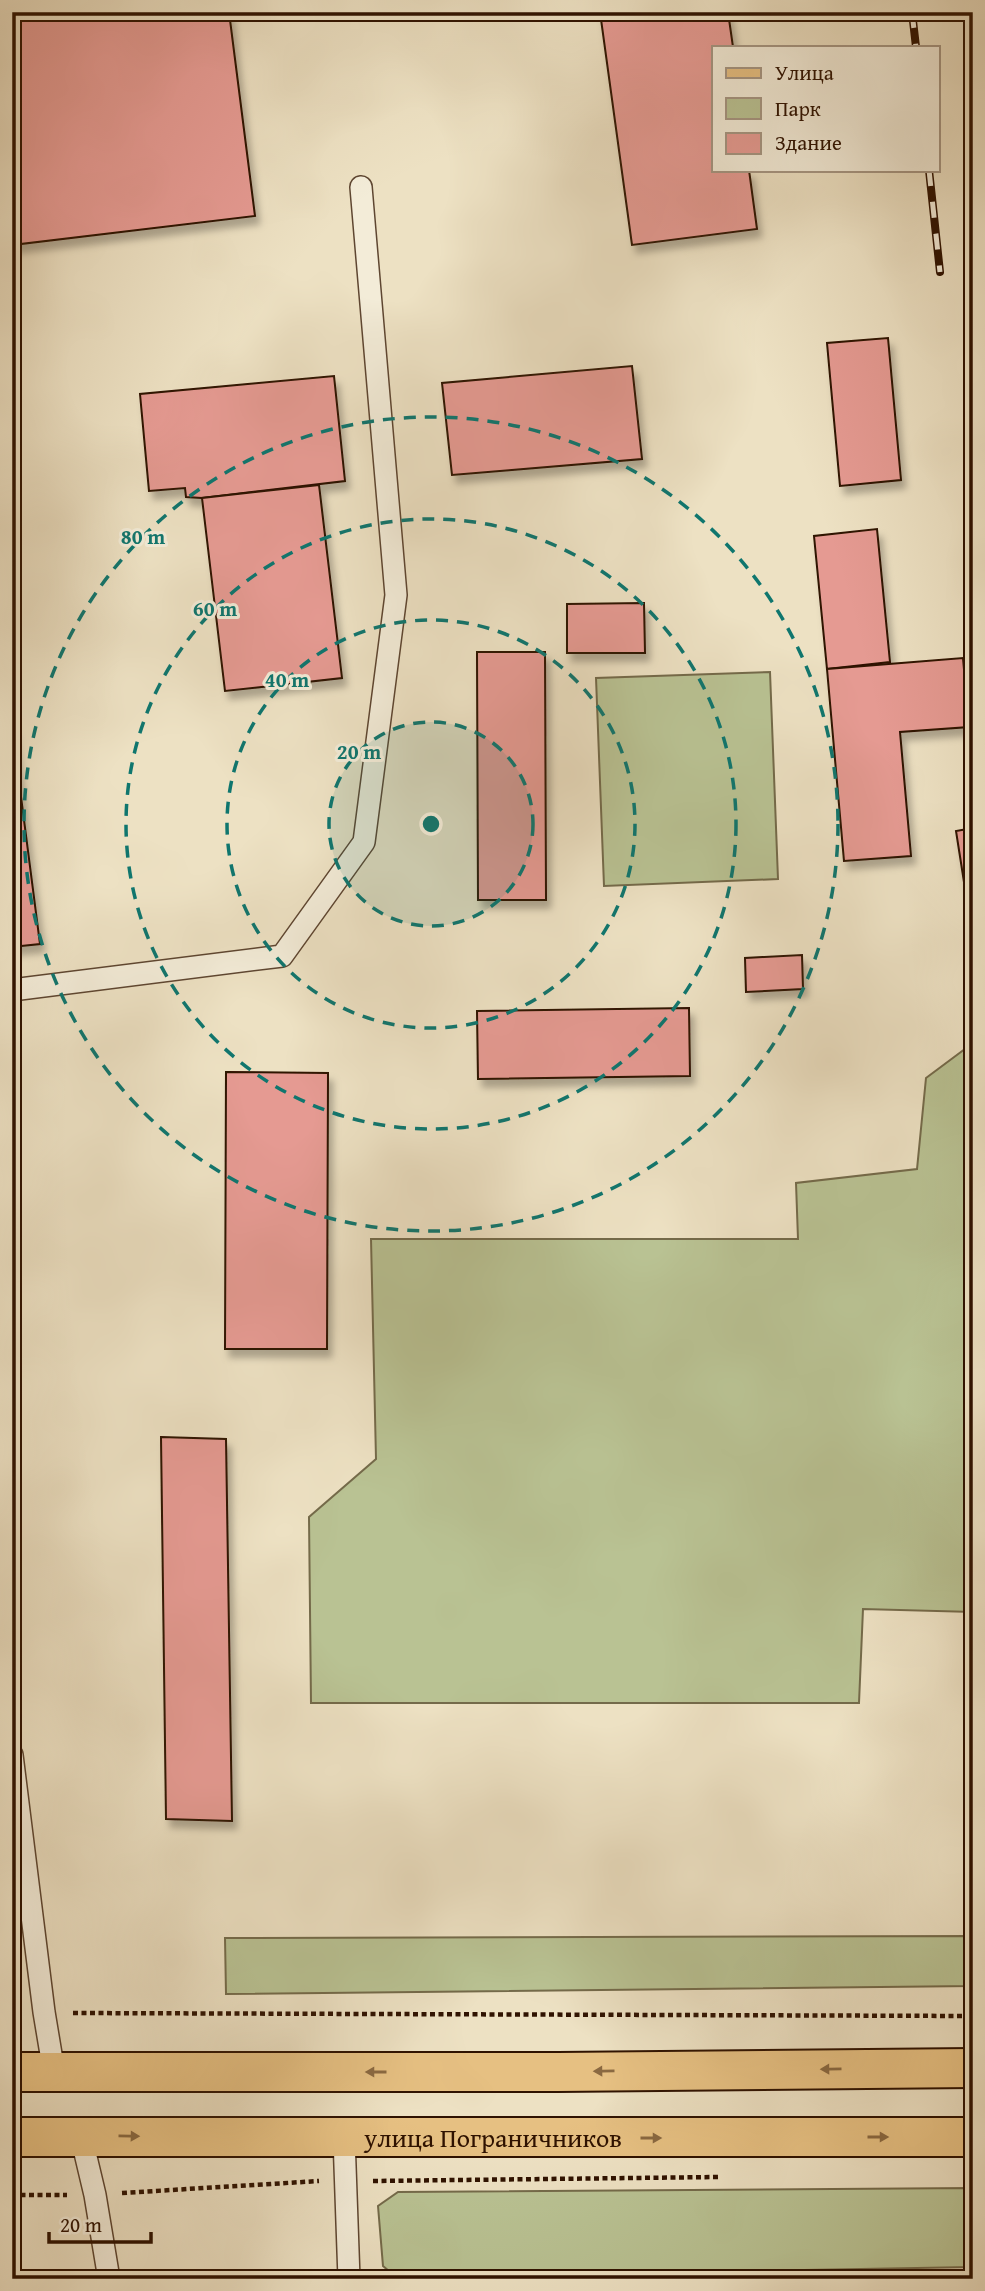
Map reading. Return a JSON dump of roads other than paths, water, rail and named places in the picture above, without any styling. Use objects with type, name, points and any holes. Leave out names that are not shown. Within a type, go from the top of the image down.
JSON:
[{"type":"main road","points":[[12,2072],[558,2072],[973,2068]]},
{"type":"main road","name":"улица Пограничников","points":[[12,2137],[973,2137]]},
{"type":"lane","points":[[12,990],[282,956],[364,842],[396,595],[361,187]]},
{"type":"lane","points":[[12,1755],[54,2072]]},
{"type":"lane","points":[[81,2136],[96,2195],[109,2279]]},
{"type":"lane","points":[[344,2138],[349,2279]]},
{"type":"railway","points":[[912,12],[916,46]]},
{"type":"railway","points":[[929,172],[940,272]]}]
